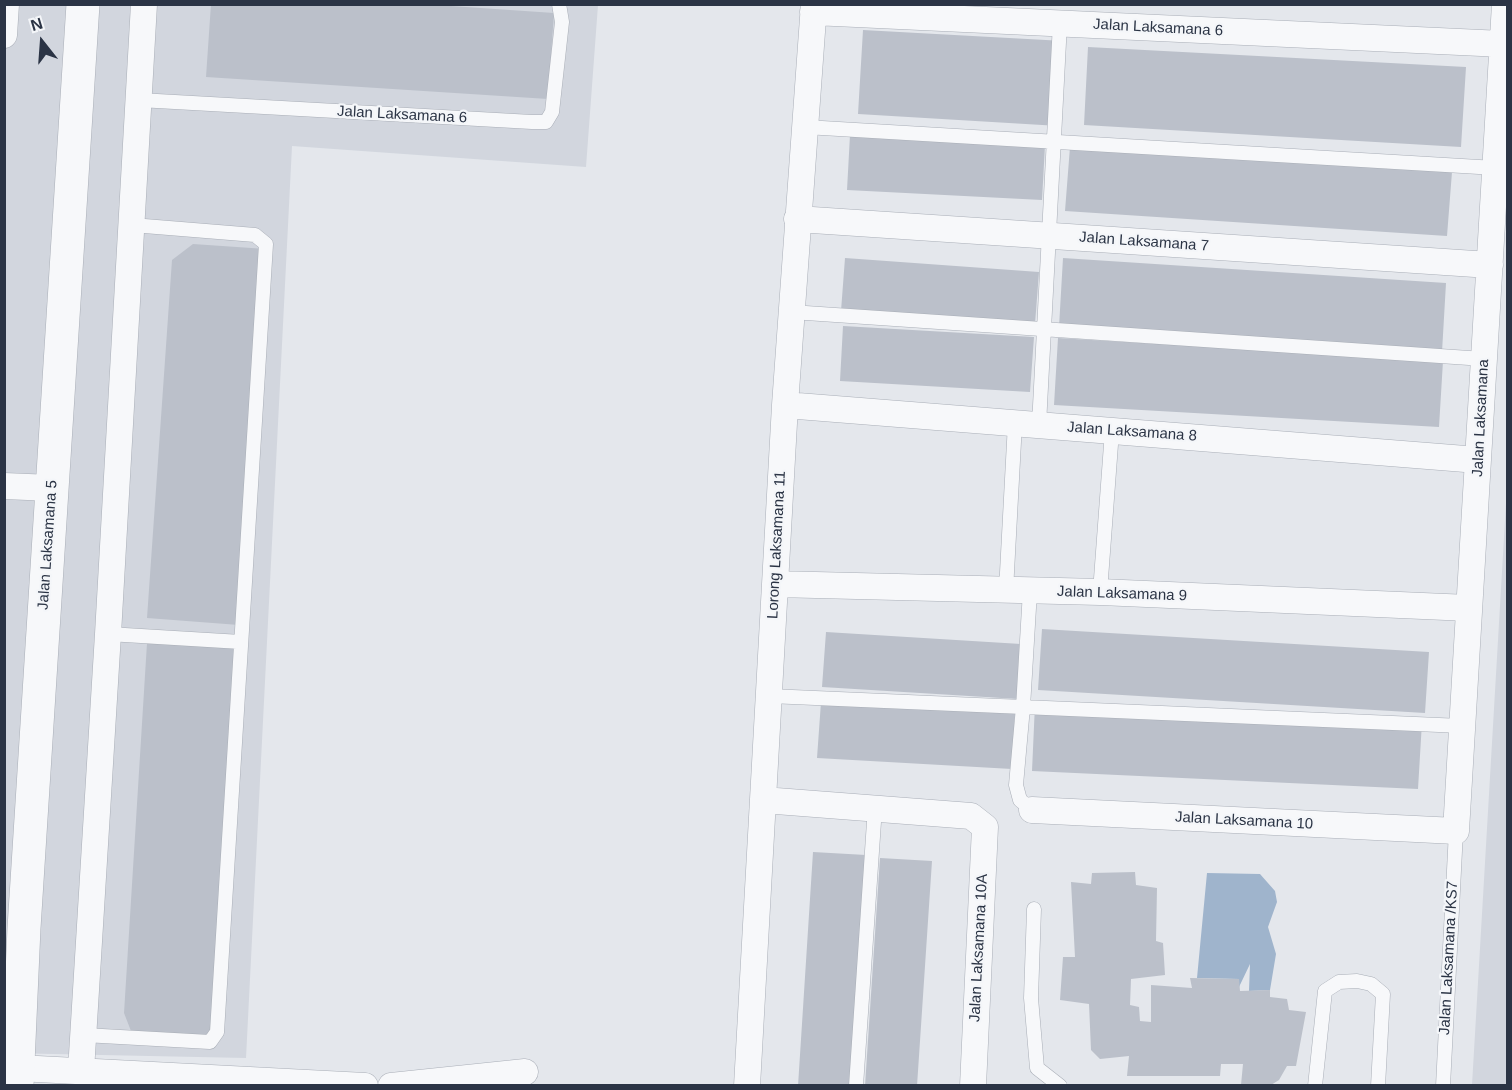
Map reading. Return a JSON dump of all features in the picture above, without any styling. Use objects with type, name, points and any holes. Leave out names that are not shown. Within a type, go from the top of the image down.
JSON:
[{"type":"street","points":[[4,35],[6,4]]},
{"type":"street","name":"Jalan Laksamana 5","points":[[13,1074],[14,928],[52,488],[83,4]]},
{"type":"street","points":[[81,1071],[144,4]]},
{"type":"street","name":"Jalan Laksamana","points":[[1456,831],[1505,4]]},
{"type":"street","name":"Jalan Laksamana 6","points":[[813,8],[1060,24],[1503,44]]},
{"type":"street","name":"Lorong Laksamana 11","points":[[747,1086],[785,405],[813,8]]},
{"type":"street","name":"Jalan Laksamana 7","points":[[797,219],[1490,265]]},
{"type":"street","name":"Jalan Laksamana 8","points":[[785,405],[1478,460]]},
{"type":"street","points":[[4,486],[52,488]]},
{"type":"street","name":"Jalan Laksamana 9","points":[[775,584],[1100,592],[1469,608]]},
{"type":"street","points":[[763,800],[875,807]]},
{"type":"street","name":"Jalan Laksamana 10A","points":[[875,807],[971,816],[985,827],[973,1086]]},
{"type":"street","name":"Jalan Laksamana 10","points":[[1032,810],[1456,831]]},
{"type":"street","points":[[13,1074],[81,1071],[365,1086]]},
{"type":"street","points":[[391,1086],[525,1071]]},
{"type":"lane","name":"Jalan Laksamana 6","points":[[139,100],[546,122],[552,112],[562,21],[559,4]]},
{"type":"lane","points":[[1032,810],[1020,800],[1016,785],[1023,707],[1018,591],[1027,424],[1044,330],[1060,24]]},
{"type":"lane","points":[[805,127],[1496,168]]},
{"type":"lane","points":[[84,1035],[210,1042],[217,1032],[266,244],[255,235],[132,225]]},
{"type":"lane","points":[[791,312],[1484,359]]},
{"type":"lane","points":[[1100,592],[1112,431]]},
{"type":"lane","points":[[108,634],[241,642]]},
{"type":"lane","points":[[769,696],[1462,726]]},
{"type":"lane","points":[[856,1086],[875,807]]},
{"type":"lane","name":"Jalan Laksamana /KS7","points":[[1443,1086],[1456,831]]},
{"type":"lane","points":[[1034,909],[1031,998],[1037,1068],[1060,1086]]},
{"type":"lane","points":[[1315,1086],[1325,991],[1339,982],[1357,981],[1371,984],[1383,994],[1378,1086]]},
{"type":"shaded area","points":[[5,5],[598,5],[586,167],[292,146],[246,1058],[5,1053]]},
{"type":"shaded area","points":[[1507,486],[1507,1085],[1472,1085]]},
{"type":"water","points":[[1207,873],[1260,874],[1275,891],[1277,902],[1268,927],[1276,954],[1270,990],[1249,991],[1250,964],[1239,987],[1239,979],[1197,978]]},
{"type":"building","points":[[211,4],[422,4],[554,13],[548,99],[206,77]]},
{"type":"building","points":[[863,30],[1064,41],[1059,126],[858,114]]},
{"type":"building","points":[[1088,47],[1466,67],[1461,147],[1084,125]]},
{"type":"building","points":[[850,135],[1045,145],[1042,200],[847,190]]},
{"type":"building","points":[[1070,147],[1452,172],[1447,236],[1065,211]]},
{"type":"building","points":[[193,244],[266,249],[239,625],[147,618],[172,260]]},
{"type":"building","points":[[845,258],[1039,272],[1035,324],[841,311]]},
{"type":"building","points":[[1063,258],[1446,283],[1442,352],[1059,327]]},
{"type":"building","points":[[843,326],[1034,337],[1030,392],[840,381]]},
{"type":"building","points":[[1058,338],[1443,361],[1439,427],[1054,405]]},
{"type":"building","points":[[1042,629],[1429,652],[1425,713],[1038,690]]},
{"type":"building","points":[[826,632],[1021,644],[1018,699],[822,687]]},
{"type":"building","points":[[147,643],[240,648],[216,1036],[131,1031],[124,1013]]},
{"type":"building","points":[[821,702],[1015,713],[1012,769],[817,758]]},
{"type":"building","points":[[1035,704],[1422,722],[1418,789],[1032,771]]},
{"type":"building","points":[[813,852],[866,855],[851,1086],[798,1086]]},
{"type":"building","points":[[880,858],[932,861],[917,1086],[865,1086]]},
{"type":"building","points":[[1135,872],[1136,885],[1157,888],[1156,941],[1163,943],[1165,975],[1131,979],[1130,1005],[1139,1007],[1140,1021],[1151,1022],[1151,985],[1192,988],[1190,978],[1239,979],[1240,991],[1270,990],[1270,997],[1287,999],[1289,1010],[1306,1012],[1296,1066],[1287,1066],[1279,1080],[1271,1085],[1241,1085],[1243,1064],[1221,1064],[1220,1076],[1127,1076],[1129,1056],[1100,1059],[1091,1050],[1089,1004],[1060,1000],[1063,957],[1075,957],[1071,882],[1091,884],[1092,873]]}]
